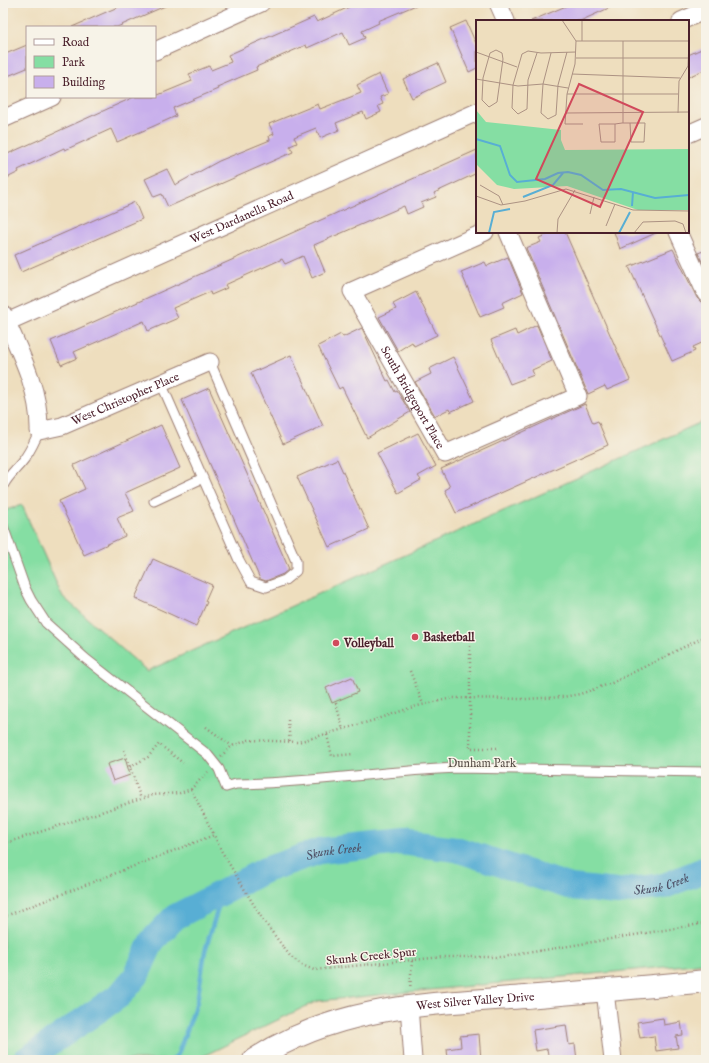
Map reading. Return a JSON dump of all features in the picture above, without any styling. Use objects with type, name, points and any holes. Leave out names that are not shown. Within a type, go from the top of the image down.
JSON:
[{"type":"street","points":[[156,51],[261,3]]},
{"type":"street","points":[[498,3],[506,20]]},
{"type":"street","points":[[683,20],[706,10]]},
{"type":"street","points":[[3,119],[50,98]]},
{"type":"street","name":"West Dardanella Road","points":[[5,318],[476,112]]},
{"type":"street","points":[[689,134],[706,126]]},
{"type":"street","name":"South Bridgeport Place","points":[[483,233],[352,291],[444,454],[578,396],[508,233]]},
{"type":"street","points":[[678,233],[706,294]]},
{"type":"street","points":[[5,318],[36,395],[39,413],[39,431]]},
{"type":"street","name":"West Christopher Place","points":[[39,431],[62,426],[210,362]]},
{"type":"street","name":"West Silver Valley Drive","points":[[254,1060],[293,1037],[315,1028],[372,1012],[409,1006],[605,991],[706,981]]},
{"type":"street","points":[[605,991],[613,1060]]},
{"type":"street","points":[[409,1006],[413,1060]]},
{"type":"lane","points":[[161,383],[238,558],[251,582],[266,587],[285,580],[296,571],[296,561],[210,362]]},
{"type":"lane","points":[[3,486],[7,477],[25,458],[39,431]]},
{"type":"lane","points":[[154,500],[202,478]]},
{"type":"lane","points":[[3,526],[31,600],[46,623],[86,659],[207,754],[219,769],[226,786],[236,784],[295,782],[418,769],[457,768],[706,772]]},
{"type":"path","points":[[206,727],[232,746],[249,740],[290,743],[327,735],[424,704],[452,698],[563,697],[587,692],[612,683],[706,636]]},
{"type":"path","points":[[470,646],[470,748],[497,748]]},
{"type":"path","points":[[410,671],[424,704]]},
{"type":"path","points":[[336,702],[343,730]]},
{"type":"path","points":[[288,720],[290,743]]},
{"type":"path","points":[[327,735],[332,756],[353,754]]},
{"type":"path","points":[[130,767],[148,756],[159,744],[183,763]]},
{"type":"path","points":[[3,844],[141,799],[124,750]]},
{"type":"path","name":"Skunk Creek Spur","points":[[141,799],[153,795],[180,793],[191,789],[222,852],[264,920],[290,956],[302,965],[314,970],[442,957],[504,957],[706,923]]},
{"type":"path","points":[[3,917],[214,835]]},
{"type":"path","points":[[409,1006],[412,960]]},
{"type":"green space","name":"Dunham Park","points":[[706,420],[706,963],[317,1001],[195,1060],[3,1060],[3,511],[22,505],[62,596],[147,671]]},
{"type":"building","points":[[127,3],[172,3],[119,26],[74,26]]},
{"type":"building","points":[[347,3],[421,3],[378,21],[379,23],[362,31],[365,38],[349,45],[343,32],[307,48],[306,45],[256,67],[257,70],[217,87],[218,89],[173,108],[176,116],[154,126],[117,142],[111,129],[65,150],[64,148],[18,170],[19,172],[3,180],[3,156],[132,98],[156,98],[156,92],[158,95],[192,81],[189,74],[209,66],[211,70],[231,62],[228,55],[314,17],[317,22],[349,7]]},
{"type":"building","points":[[573,3],[620,3],[582,20],[533,20]]},
{"type":"building","points":[[466,21],[476,44],[476,68],[469,72],[450,28]]},
{"type":"building","points":[[26,45],[26,68],[3,78],[3,55]]},
{"type":"building","points":[[706,47],[706,69],[689,77],[689,55]]},
{"type":"building","points":[[438,63],[446,82],[412,98],[403,79]]},
{"type":"building","points":[[379,74],[388,94],[380,97],[383,104],[378,106],[381,112],[366,119],[363,112],[336,123],[339,130],[320,138],[316,128],[294,137],[297,143],[290,146],[293,152],[168,207],[162,194],[154,197],[145,179],[167,169],[175,185],[219,161],[270,140],[269,136],[274,134],[269,124],[318,104],[320,109],[361,93],[357,85]]},
{"type":"building","points":[[476,150],[476,173],[434,193],[436,197],[421,203],[423,207],[407,214],[404,206],[314,245],[325,272],[312,278],[303,256],[285,264],[282,259],[225,285],[227,288],[211,295],[210,292],[173,308],[178,318],[148,331],[144,321],[74,352],[77,358],[61,365],[51,341]]},
{"type":"building","points":[[135,202],[142,219],[21,272],[14,255]]},
{"type":"building","points":[[551,233],[565,233],[630,380],[607,390],[605,386],[588,394],[526,248],[541,242],[539,238]]},
{"type":"building","points":[[614,233],[656,233],[620,249]]},
{"type":"building","points":[[673,249],[697,298],[706,304],[706,341],[693,347],[695,351],[672,361],[629,267]]},
{"type":"building","points":[[706,250],[706,270],[698,253]]},
{"type":"building","points":[[508,257],[523,293],[502,303],[504,307],[480,317],[461,272],[485,262],[487,266]]},
{"type":"building","points":[[416,292],[437,335],[414,346],[412,342],[398,351],[379,317],[396,309],[393,304]]},
{"type":"building","points":[[537,325],[552,361],[532,370],[534,375],[510,384],[491,340],[515,330],[517,335]]},
{"type":"building","points":[[362,328],[387,381],[389,380],[395,392],[397,391],[410,412],[367,438],[342,387],[339,389],[318,346],[341,334],[343,337]]},
{"type":"building","points":[[291,355],[323,426],[283,444],[251,373]]},
{"type":"building","points":[[453,357],[474,401],[450,412],[449,409],[435,416],[415,382],[431,374],[429,369]]},
{"type":"building","points":[[209,388],[289,569],[283,574],[266,581],[260,579],[182,400]]},
{"type":"building","points":[[585,404],[593,423],[598,421],[608,445],[456,513],[445,490],[450,487],[441,469]]},
{"type":"building","points":[[161,425],[180,468],[125,493],[134,511],[117,518],[125,536],[84,555],[59,501],[85,489],[74,465]]},
{"type":"building","points":[[418,433],[436,466],[418,476],[421,480],[398,493],[377,453]]},
{"type":"building","points":[[337,459],[369,529],[329,547],[297,477]]},
{"type":"building","points":[[153,559],[212,585],[205,601],[207,602],[196,626],[135,598]]},
{"type":"building","points":[[352,677],[358,692],[332,703],[326,688]]},
{"type":"building","points":[[125,758],[130,775],[113,781],[107,764]]},
{"type":"building","points":[[663,1018],[664,1025],[681,1022],[683,1035],[676,1036],[678,1048],[656,1051],[654,1036],[640,1038],[637,1022]]},
{"type":"building","points":[[566,1025],[569,1045],[575,1044],[577,1060],[549,1060],[547,1049],[536,1051],[533,1030]]},
{"type":"building","points":[[479,1034],[481,1060],[448,1060],[447,1049],[461,1047],[460,1036]]},
{"type":"waterway","name":"Skunk Creek","points":[[26,1060],[120,995],[136,976],[152,941],[175,917],[265,870],[320,851],[401,842],[456,849],[571,887],[617,892],[664,886],[706,869]]},
{"type":"waterway","points":[[173,1060],[178,1054],[197,1002],[205,951],[223,891]]},
{"type":"place","name":"Basketball","points":[[415,637]]},
{"type":"place","name":"Volleyball","points":[[336,643]]}]
